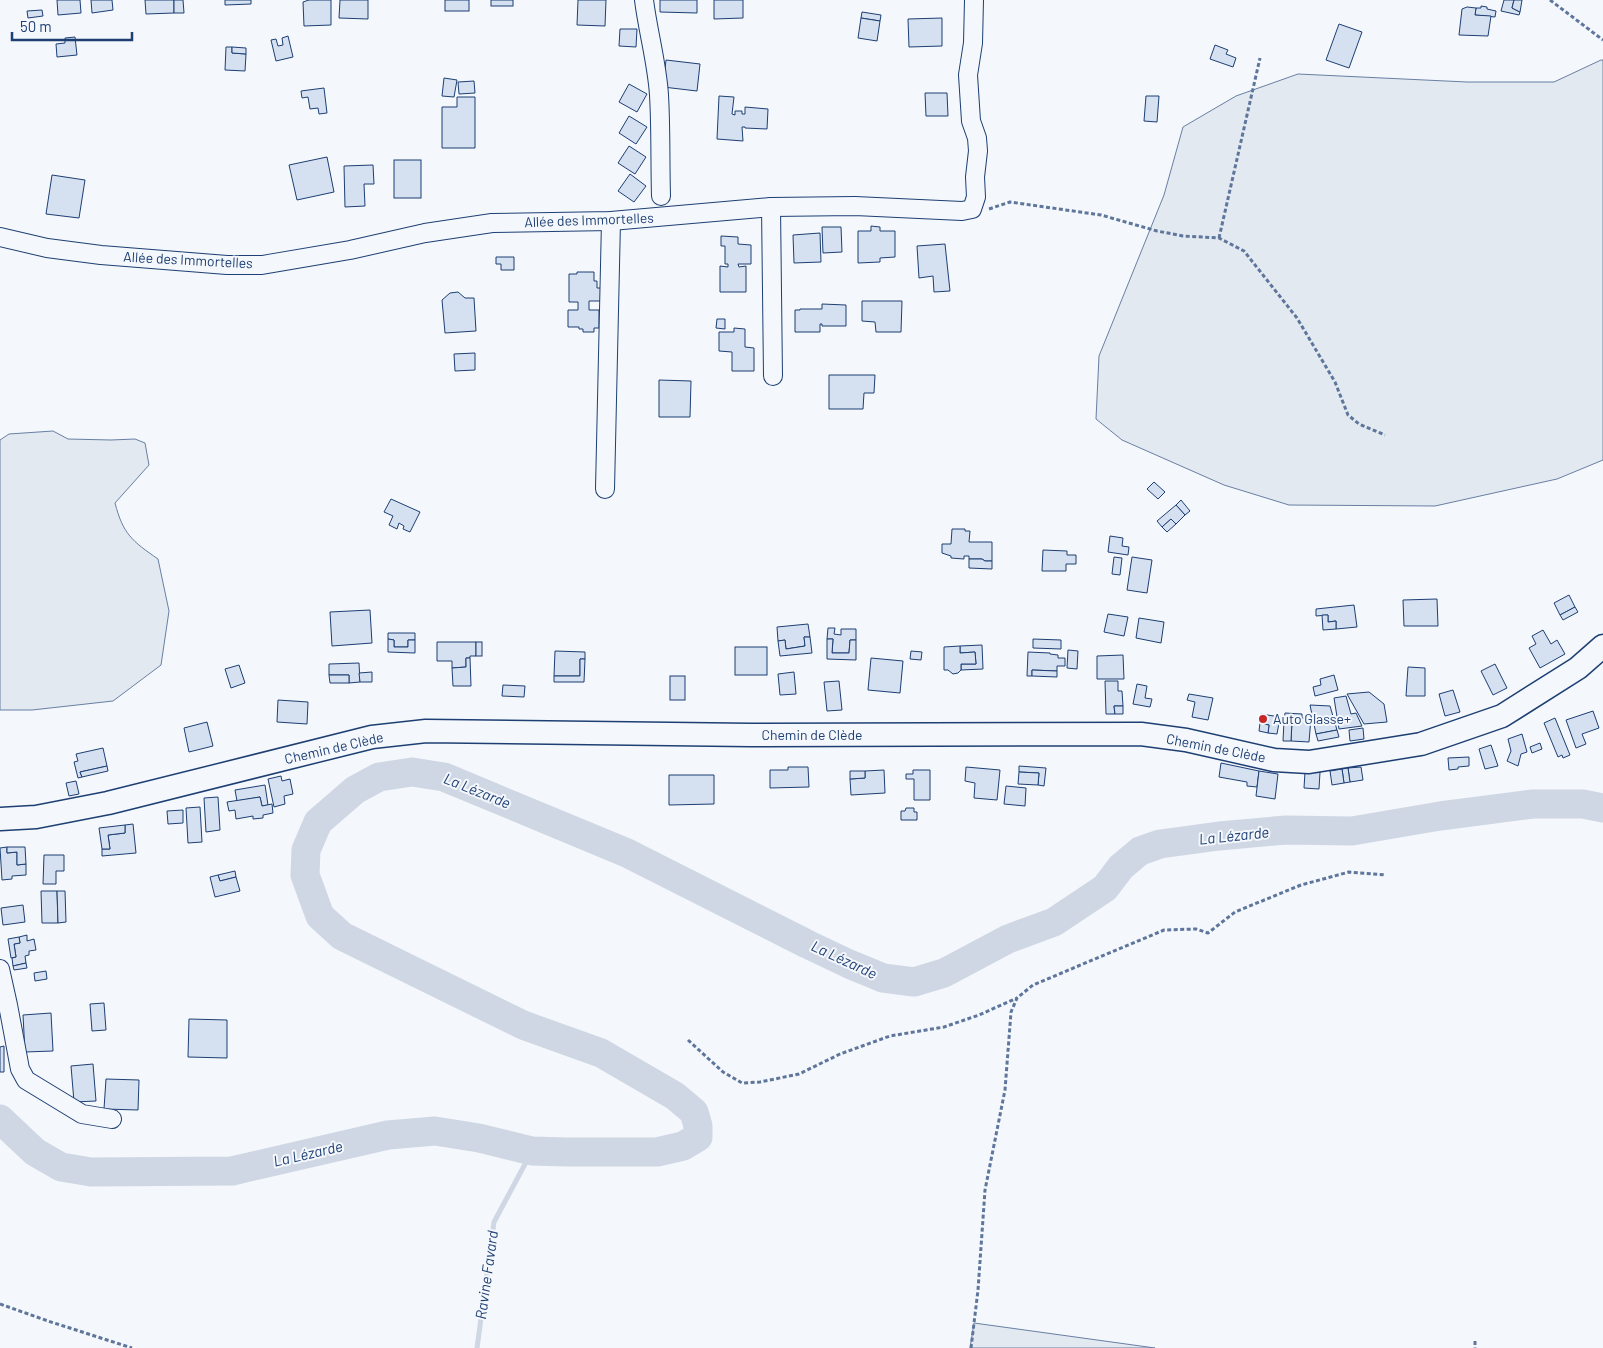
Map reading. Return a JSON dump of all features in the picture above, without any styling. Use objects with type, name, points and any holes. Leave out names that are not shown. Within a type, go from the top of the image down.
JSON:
[{"type":"main road","name":"Chemin de Clède","points":[[0,819],[36,817],[108,803],[372,737],[426,731],[751,735],[1142,734],[1186,740],[1274,760],[1309,762],[1421,744],[1502,716],[1578,668],[1603,646]]},
{"type":"street","points":[[644,0],[648,30],[653,46],[659,94],[661,196]]},
{"type":"street","points":[[972,209],[976,197],[975,177],[978,151],[977,138],[971,121],[968,75],[973,43],[974,0]]},
{"type":"street","name":"Allée des Immortelles","points":[[0,236],[47,248],[101,255],[227,265],[262,265],[350,250],[425,233],[492,223],[611,221],[771,208],[855,206],[962,211],[972,209]]},
{"type":"street","points":[[771,208],[774,376]]},
{"type":"street","points":[[605,490],[611,221]]},
{"type":"street","points":[[0,969],[20,1069],[26,1080],[82,1114],[112,1119]]},
{"type":"path","points":[[1550,0],[1603,40]]},
{"type":"path","points":[[1219,238],[1260,58]]},
{"type":"path","points":[[972,209],[980,212],[1010,202],[1101,215],[1157,231],[1183,236],[1219,238],[1244,251],[1297,318],[1334,382],[1348,415],[1358,424],[1385,435]]},
{"type":"path","points":[[688,1040],[722,1072],[742,1083],[760,1082],[798,1074],[840,1054],[890,1036],[944,1027],[979,1015],[1017,998],[1033,984],[1164,930],[1196,929],[1208,933],[1235,912],[1301,885],[1349,872],[1386,875]]},
{"type":"path","points":[[971,1348],[978,1290],[985,1190],[1005,1090],[1011,1012],[1017,998]]},
{"type":"path","points":[[0,1304],[132,1348]]},
{"type":"path","points":[[1475,1341],[1475,1348]]},
{"type":"shaded area","points":[[1603,60],[1603,460],[1557,479],[1435,506],[1289,505],[1224,485],[1122,440],[1096,419],[1099,356],[1164,195],[1183,127],[1236,96],[1298,74],[1467,82],[1554,82]]},
{"type":"shaded area","points":[[53,431],[68,439],[135,439],[145,443],[149,465],[115,503],[125,530],[135,542],[158,559],[169,611],[161,665],[113,701],[32,710],[0,710],[0,440],[9,434]]},
{"type":"shaded area","points":[[974,1323],[1155,1348],[970,1348]]},
{"type":"building","points":[[57,0],[80,0],[81,13],[58,15]]},
{"type":"building","points":[[91,0],[112,0],[113,10],[92,13]]},
{"type":"building","points":[[145,0],[174,0],[174,13],[146,14]]},
{"type":"building","points":[[174,0],[183,0],[184,13],[174,13]]},
{"type":"building","points":[[225,0],[251,0],[251,4],[225,5]]},
{"type":"building","points":[[309,0],[331,0],[331,25],[304,26],[303,2]]},
{"type":"building","points":[[340,0],[368,0],[368,19],[339,18]]},
{"type":"building","points":[[445,0],[469,0],[469,11],[445,11]]},
{"type":"building","points":[[491,0],[513,0],[513,6],[491,6]]},
{"type":"building","points":[[578,0],[606,0],[605,26],[577,25]]},
{"type":"building","points":[[660,0],[697,0],[697,13],[660,12]]},
{"type":"building","points":[[714,0],[743,0],[743,18],[714,19]]},
{"type":"building","points":[[1504,0],[1514,0],[1512,8],[1520,12],[1519,15],[1501,11]]},
{"type":"building","points":[[1514,0],[1522,0],[1520,12],[1512,8]]},
{"type":"building","points":[[1481,6],[1496,11],[1495,17],[1475,15],[1476,8],[1481,8]]},
{"type":"building","points":[[1467,7],[1476,8],[1475,15],[1491,16],[1488,36],[1459,35],[1462,9]]},
{"type":"building","points":[[42,10],[43,16],[28,18],[27,11]]},
{"type":"building","points":[[862,12],[881,15],[880,21],[861,18]]},
{"type":"building","points":[[861,18],[880,21],[877,41],[858,38]]},
{"type":"building","points":[[942,18],[942,46],[909,47],[908,19]]},
{"type":"building","points":[[1339,24],[1362,32],[1349,68],[1326,60]]},
{"type":"building","points":[[620,29],[637,29],[636,47],[619,46]]},
{"type":"building","points":[[288,36],[293,57],[276,61],[271,40],[276,39],[278,46],[283,45],[282,38]]},
{"type":"building","points":[[75,37],[77,55],[57,57],[56,44],[65,43],[65,38]]},
{"type":"building","points":[[1215,45],[1228,50],[1226,54],[1236,58],[1233,67],[1210,59]]},
{"type":"building","points":[[226,47],[232,47],[232,53],[246,54],[245,71],[225,70]]},
{"type":"building","points":[[232,47],[246,48],[246,54],[232,53]]},
{"type":"building","points":[[666,60],[700,64],[697,91],[663,87]]},
{"type":"building","points":[[444,78],[457,80],[454,97],[442,96]]},
{"type":"building","points":[[474,81],[475,93],[459,94],[458,82]]},
{"type":"building","points":[[629,84],[647,94],[637,112],[619,102]]},
{"type":"building","points":[[324,88],[327,113],[319,114],[318,108],[310,109],[308,97],[302,98],[301,91]]},
{"type":"building","points":[[925,93],[947,93],[948,116],[926,116]]},
{"type":"building","points":[[719,96],[734,97],[732,114],[735,115],[735,111],[742,111],[742,114],[745,114],[745,107],[768,109],[767,129],[742,127],[743,141],[717,139]]},
{"type":"building","points":[[1146,96],[1159,96],[1157,122],[1144,121]]},
{"type":"building","points":[[457,97],[475,97],[475,148],[442,148],[442,107],[457,107]]},
{"type":"building","points":[[629,116],[647,127],[636,144],[619,133]]},
{"type":"building","points":[[629,146],[646,157],[635,174],[618,163]]},
{"type":"building","points":[[327,157],[334,192],[297,200],[289,165]]},
{"type":"building","points":[[394,160],[421,160],[421,198],[394,198]]},
{"type":"building","points":[[373,165],[374,184],[364,184],[365,206],[345,207],[344,166]]},
{"type":"building","points":[[630,174],[646,186],[634,202],[618,191]]},
{"type":"building","points":[[52,175],[85,180],[79,218],[46,214]]},
{"type":"building","points":[[871,226],[880,227],[880,231],[895,231],[895,257],[880,258],[880,262],[858,263],[858,231],[871,231]]},
{"type":"building","points":[[822,227],[841,227],[842,252],[823,253]]},
{"type":"building","points":[[820,233],[821,262],[794,263],[793,235]]},
{"type":"building","points":[[721,236],[738,237],[738,244],[751,245],[751,264],[738,264],[739,267],[746,266],[746,292],[720,292],[720,266],[728,267],[728,264],[725,264],[725,246],[721,246]]},
{"type":"building","points":[[945,244],[950,291],[934,292],[933,276],[919,278],[917,246]]},
{"type":"building","points":[[496,257],[514,257],[514,270],[501,270],[501,264],[496,264]]},
{"type":"building","points":[[577,272],[594,272],[594,281],[597,281],[597,288],[605,288],[605,301],[589,301],[589,310],[599,310],[599,328],[594,328],[594,332],[583,332],[583,329],[579,329],[579,327],[568,327],[568,310],[578,310],[578,302],[569,302],[569,274],[577,274]]},
{"type":"building","points":[[458,292],[465,298],[474,298],[476,331],[445,333],[442,300],[450,293]]},
{"type":"building","points":[[862,301],[902,301],[901,332],[876,332],[875,322],[862,321]]},
{"type":"building","points":[[822,304],[846,305],[846,326],[822,326],[820,324],[820,332],[795,332],[795,310],[822,309]]},
{"type":"building","points":[[717,319],[725,319],[725,329],[716,328]]},
{"type":"building","points":[[734,328],[745,329],[745,347],[754,348],[754,371],[732,371],[732,352],[719,351],[719,332],[734,332]]},
{"type":"building","points":[[475,353],[475,370],[455,371],[454,354]]},
{"type":"building","points":[[829,375],[875,375],[874,393],[864,393],[863,409],[829,409]]},
{"type":"building","points":[[659,380],[691,381],[690,417],[659,417]]},
{"type":"building","points":[[1154,482],[1165,492],[1158,499],[1147,489]]},
{"type":"building","points":[[391,499],[420,512],[410,532],[403,529],[404,526],[399,523],[397,529],[389,525],[393,516],[384,512]]},
{"type":"building","points":[[1181,500],[1190,511],[1185,515],[1176,505]]},
{"type":"building","points":[[1176,505],[1185,515],[1176,524],[1171,519],[1162,527],[1157,521]]},
{"type":"building","points":[[1171,519],[1176,524],[1167,532],[1162,527]]},
{"type":"building","points":[[952,529],[970,531],[969,542],[992,542],[992,561],[969,559],[969,556],[964,556],[964,559],[951,558],[951,556],[942,553],[942,544],[951,544]]},
{"type":"building","points":[[1110,536],[1123,538],[1122,546],[1129,547],[1128,555],[1108,552]]},
{"type":"building","points":[[1043,550],[1067,551],[1067,555],[1076,555],[1076,564],[1066,564],[1066,571],[1042,571]]},
{"type":"building","points":[[1114,557],[1122,558],[1120,575],[1112,574]]},
{"type":"building","points":[[1132,557],[1152,560],[1147,593],[1127,590]]},
{"type":"building","points":[[969,559],[992,561],[992,569],[969,568]]},
{"type":"building","points":[[1569,595],[1575,607],[1560,615],[1554,603]]},
{"type":"building","points":[[1437,599],[1438,626],[1404,626],[1403,600]]},
{"type":"building","points":[[1354,605],[1357,627],[1336,629],[1336,621],[1328,622],[1328,615],[1316,616],[1316,609]]},
{"type":"building","points":[[1575,607],[1578,612],[1563,620],[1560,615]]},
{"type":"building","points":[[370,610],[372,643],[332,646],[330,612]]},
{"type":"building","points":[[1108,614],[1128,617],[1124,636],[1104,632]]},
{"type":"building","points":[[1322,615],[1328,615],[1328,622],[1336,621],[1336,629],[1323,630]]},
{"type":"building","points":[[1139,618],[1164,622],[1161,643],[1136,638]]},
{"type":"building","points":[[808,624],[810,637],[804,637],[805,646],[786,649],[785,640],[778,641],[777,627]]},
{"type":"building","points":[[828,628],[835,628],[834,634],[841,635],[841,629],[856,629],[856,640],[850,640],[849,653],[832,653],[833,639],[827,639]]},
{"type":"building","points":[[1543,630],[1551,644],[1557,640],[1565,654],[1540,668],[1529,648],[1536,644],[1532,636]]},
{"type":"building","points":[[388,633],[415,633],[415,640],[408,640],[408,647],[394,647],[394,640],[388,639]]},
{"type":"building","points":[[804,637],[810,637],[812,653],[780,656],[778,641],[785,640],[786,649],[805,646]]},
{"type":"building","points":[[388,639],[394,640],[394,647],[408,647],[408,640],[415,640],[415,653],[388,652]]},
{"type":"building","points":[[827,639],[833,639],[832,653],[849,653],[850,640],[856,640],[856,660],[827,659]]},
{"type":"building","points":[[1033,639],[1061,640],[1061,649],[1033,648]]},
{"type":"building","points":[[437,642],[476,642],[476,656],[466,658],[466,667],[452,668],[452,661],[437,661]]},
{"type":"building","points":[[476,642],[482,642],[482,656],[476,656]]},
{"type":"building","points":[[982,645],[983,669],[961,670],[961,664],[976,664],[975,652],[960,653],[960,646]]},
{"type":"building","points":[[960,646],[960,653],[975,652],[976,664],[961,664],[961,670],[953,674],[948,670],[944,670],[944,647]]},
{"type":"building","points":[[735,647],[767,647],[767,675],[735,675]]},
{"type":"building","points":[[1068,650],[1078,651],[1077,669],[1067,668]]},
{"type":"building","points":[[555,651],[585,652],[585,659],[580,659],[580,676],[554,676]]},
{"type":"building","points":[[911,651],[922,652],[921,660],[910,659]]},
{"type":"building","points":[[1028,652],[1058,655],[1058,658],[1065,658],[1065,666],[1057,666],[1057,671],[1032,670],[1032,676],[1027,676]]},
{"type":"building","points":[[1123,655],[1124,679],[1097,679],[1097,656]]},
{"type":"building","points":[[466,658],[470,658],[471,686],[453,686],[452,668],[466,667]]},
{"type":"building","points":[[871,658],[903,661],[900,693],[868,690]]},
{"type":"building","points":[[580,659],[585,659],[584,682],[554,682],[554,676],[580,676]]},
{"type":"building","points":[[359,663],[360,682],[349,683],[349,675],[329,675],[329,664]]},
{"type":"building","points":[[1495,664],[1507,688],[1493,695],[1481,671]]},
{"type":"building","points":[[239,665],[245,683],[231,688],[225,669]]},
{"type":"building","points":[[1408,667],[1425,668],[1425,696],[1406,696]]},
{"type":"building","points":[[1032,670],[1057,671],[1057,677],[1032,676]]},
{"type":"building","points":[[372,672],[372,682],[360,682],[359,673]]},
{"type":"building","points":[[794,672],[796,694],[780,695],[778,674]]},
{"type":"building","points":[[329,675],[349,675],[349,683],[330,683]]},
{"type":"building","points":[[1334,675],[1338,690],[1315,696],[1313,687],[1321,685],[1320,679]]},
{"type":"building","points":[[670,676],[685,676],[685,700],[670,700]]},
{"type":"building","points":[[839,681],[842,710],[827,711],[824,682]]},
{"type":"building","points":[[1105,681],[1118,681],[1118,691],[1122,691],[1123,706],[1114,706],[1115,714],[1106,714]]},
{"type":"building","points":[[1137,684],[1147,686],[1145,698],[1152,699],[1150,707],[1133,704]]},
{"type":"building","points":[[503,685],[525,686],[524,697],[502,696]]},
{"type":"building","points":[[1453,690],[1460,712],[1445,716],[1439,694]]},
{"type":"building","points":[[1369,692],[1384,704],[1387,722],[1364,724],[1347,694]]},
{"type":"building","points":[[1189,694],[1213,698],[1208,720],[1192,717],[1195,702],[1187,700]]},
{"type":"building","points":[[1346,696],[1351,714],[1356,713],[1362,726],[1339,729],[1334,698]]},
{"type":"building","points":[[278,700],[308,702],[307,724],[277,722]]},
{"type":"building","points":[[1310,705],[1330,706],[1337,730],[1316,734]]},
{"type":"building","points":[[1114,706],[1123,706],[1123,714],[1115,714]]},
{"type":"building","points":[[1593,711],[1599,728],[1582,734],[1586,744],[1576,748],[1566,720]]},
{"type":"building","points":[[1285,713],[1302,714],[1302,718],[1311,718],[1309,742],[1291,741],[1292,721],[1284,721]]},
{"type":"building","points":[[1261,714],[1280,717],[1277,734],[1268,733],[1269,725],[1260,723]]},
{"type":"building","points":[[1555,718],[1570,755],[1563,758],[1562,755],[1558,757],[1544,723]]},
{"type":"building","points":[[1284,721],[1292,721],[1291,741],[1283,741]]},
{"type":"building","points":[[207,722],[213,746],[189,752],[184,728]]},
{"type":"building","points":[[1260,723],[1269,725],[1268,733],[1259,731]]},
{"type":"building","points":[[1363,728],[1364,739],[1350,741],[1349,730]]},
{"type":"building","points":[[1337,730],[1339,737],[1318,741],[1316,734]]},
{"type":"building","points":[[1522,734],[1527,752],[1521,754],[1518,766],[1507,761],[1511,751],[1508,739]]},
{"type":"building","points":[[1540,743],[1542,749],[1532,753],[1530,747]]},
{"type":"building","points":[[1491,745],[1498,766],[1485,769],[1479,749]]},
{"type":"building","points":[[103,748],[107,766],[80,772],[82,777],[78,778],[74,762],[78,761],[76,754]]},
{"type":"building","points":[[1469,757],[1469,766],[1449,770],[1448,758]]},
{"type":"building","points":[[1221,763],[1259,771],[1257,787],[1247,786],[1247,782],[1219,777]]},
{"type":"building","points":[[107,766],[108,771],[82,777],[80,772]]},
{"type":"building","points":[[1019,766],[1046,768],[1044,786],[1038,785],[1039,773],[1019,772]]},
{"type":"building","points":[[788,767],[808,767],[809,787],[770,788],[770,770],[788,770]]},
{"type":"building","points":[[966,767],[1000,770],[997,800],[974,798],[975,783],[965,781]]},
{"type":"building","points":[[1361,767],[1363,780],[1350,782],[1348,768]]},
{"type":"building","points":[[1348,768],[1350,782],[1344,783],[1342,769]]},
{"type":"building","points":[[1342,769],[1344,783],[1332,785],[1330,771]]},
{"type":"building","points":[[884,770],[885,793],[851,795],[850,779],[865,778],[865,771]]},
{"type":"building","points":[[913,770],[930,770],[930,800],[914,800],[914,779],[906,779],[906,774],[913,774]]},
{"type":"building","points":[[850,771],[865,771],[865,778],[850,779]]},
{"type":"building","points":[[1259,771],[1278,774],[1275,799],[1256,796]]},
{"type":"building","points":[[1019,772],[1039,773],[1038,785],[1018,784]]},
{"type":"building","points":[[1305,772],[1320,772],[1319,789],[1304,788]]},
{"type":"building","points":[[669,775],[714,775],[714,804],[669,805]]},
{"type":"building","points":[[281,776],[282,781],[290,779],[293,794],[284,796],[285,804],[274,807],[268,779]]},
{"type":"building","points":[[76,781],[79,794],[69,796],[66,783]]},
{"type":"building","points":[[265,785],[268,805],[262,806],[260,797],[237,801],[235,790]]},
{"type":"building","points":[[1006,786],[1026,788],[1025,806],[1004,804]]},
{"type":"building","points":[[218,797],[220,830],[206,832],[204,798]]},
{"type":"building","points":[[260,797],[262,806],[272,804],[273,813],[263,815],[263,818],[253,819],[253,816],[236,819],[235,810],[229,811],[227,802]]},
{"type":"building","points":[[200,807],[202,842],[188,843],[186,808]]},
{"type":"building","points":[[906,808],[914,808],[914,812],[917,812],[917,820],[901,820],[901,811],[905,811]]},
{"type":"building","points":[[183,810],[183,823],[168,824],[167,811]]},
{"type":"building","points":[[133,824],[136,853],[102,856],[102,849],[110,849],[108,835],[125,833],[125,825]]},
{"type":"building","points":[[125,825],[125,833],[108,835],[110,849],[102,849],[99,828]]},
{"type":"building","points":[[7,847],[7,853],[17,852],[17,865],[26,864],[26,875],[12,876],[12,879],[2,880],[0,848]]},
{"type":"building","points":[[7,847],[25,847],[26,864],[17,865],[17,852],[7,853]]},
{"type":"building","points":[[44,855],[64,855],[64,871],[56,871],[56,884],[43,884]]},
{"type":"building","points":[[235,871],[236,877],[220,881],[218,875]]},
{"type":"building","points":[[218,875],[220,881],[236,877],[240,891],[215,897],[210,877]]},
{"type":"building","points":[[41,891],[57,891],[58,923],[42,923]]},
{"type":"building","points":[[57,891],[65,891],[66,922],[58,923]]},
{"type":"building","points":[[23,905],[25,922],[3,925],[1,908]]},
{"type":"building","points":[[27,935],[27,941],[34,939],[36,950],[29,951],[29,955],[25,956],[26,963],[13,966],[12,958],[16,957],[14,944],[20,943],[19,937]]},
{"type":"building","points":[[19,937],[20,943],[14,944],[16,957],[11,958],[8,939]]},
{"type":"building","points":[[26,963],[27,968],[14,970],[13,966]]},
{"type":"building","points":[[46,971],[47,979],[35,981],[34,973]]},
{"type":"building","points":[[104,1003],[106,1030],[92,1031],[90,1004]]},
{"type":"building","points":[[51,1013],[53,1051],[25,1052],[23,1015]]},
{"type":"building","points":[[189,1019],[227,1020],[227,1058],[188,1057]]},
{"type":"building","points":[[4,1046],[4,1072],[0,1072],[0,1047]]},
{"type":"building","points":[[93,1064],[96,1101],[74,1102],[71,1066]]},
{"type":"building","points":[[106,1079],[139,1080],[138,1110],[104,1109]]},
{"type":"waterway","name":"La Lézarde","points":[[0,1119],[35,1152],[61,1167],[91,1172],[232,1171],[388,1135],[435,1131],[479,1138],[532,1151],[567,1152],[657,1152],[683,1146],[698,1137],[698,1126],[694,1112],[675,1096],[601,1053],[523,1025],[342,936],[320,916],[305,875],[306,850],[318,822],[355,790],[379,777],[412,772],[444,777],[627,853],[849,964],[883,978],[914,982],[944,973],[1008,939],[1054,922],[1105,888],[1121,867],[1140,851],[1160,844],[1286,830],[1352,831],[1440,816],[1533,804],[1583,804],[1603,808]]},
{"type":"waterway","name":"Ravine Favard","points":[[477,1348],[494,1222],[532,1151]]},
{"type":"place","name":"Auto Glasse+","points":[[1263,719]]}]
